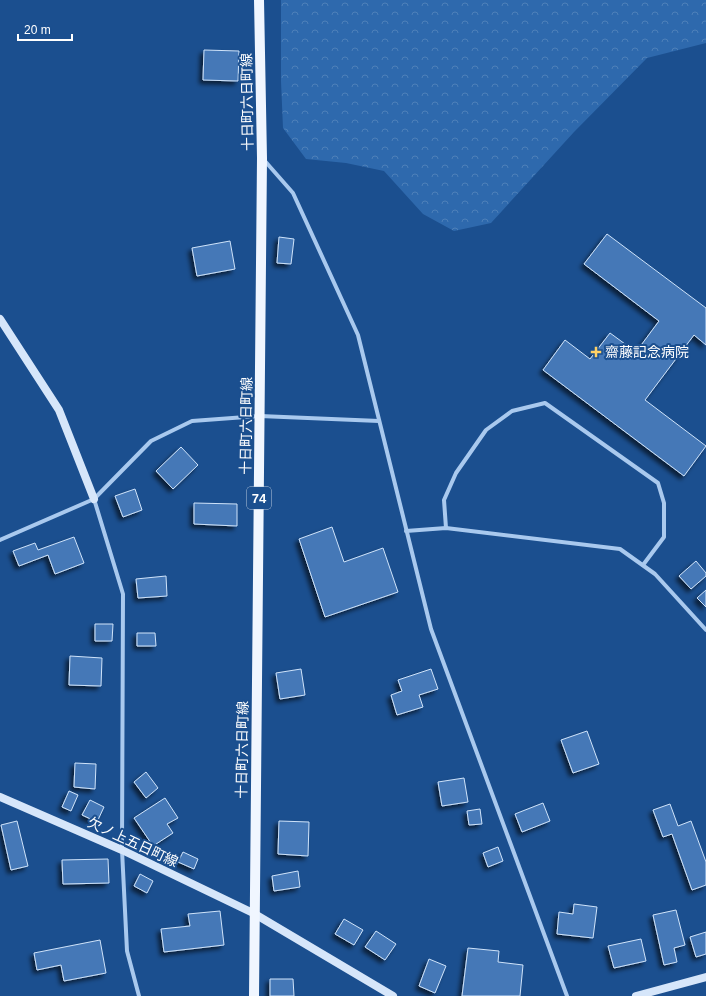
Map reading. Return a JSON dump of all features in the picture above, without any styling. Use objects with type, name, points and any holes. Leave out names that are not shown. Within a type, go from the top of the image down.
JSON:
[{"type":"main road","name":"十日町六日町線","points":[[254,996],[262,158],[259,0]]},
{"type":"street","points":[[262,158],[293,193],[358,335],[378,421],[431,629],[567,996]]},
{"type":"street","points":[[0,319],[59,410],[94,499],[123,594],[122,850],[127,951],[139,996]]},
{"type":"street","points":[[446,528],[444,500],[456,473],[486,430],[512,411],[545,403],[658,483],[664,503],[664,537],[643,565]]},
{"type":"street","points":[[0,540],[94,499],[152,441],[192,422],[260,416],[378,421]]},
{"type":"street","points":[[406,531],[446,528],[620,549],[655,574],[706,630]]},
{"type":"street","name":"欠ノ上五日町線","points":[[0,798],[122,850],[254,913],[393,996]]},
{"type":"street","points":[[636,996],[706,977]]},
{"type":"green space","points":[[281,0],[706,0],[706,43],[647,58],[574,132],[491,223],[454,231],[423,214],[384,171],[346,163],[306,159],[283,128],[281,81]]},
{"type":"building","points":[[204,50],[239,51],[238,81],[203,80]]},
{"type":"building","points":[[607,234],[706,308],[706,345],[694,335],[645,400],[706,446],[684,476],[543,370],[565,340],[590,359],[610,333],[636,352],[659,321],[584,264]]},
{"type":"building","points":[[279,237],[294,239],[291,264],[277,263]]},
{"type":"building","points":[[230,241],[235,269],[197,276],[192,248]]},
{"type":"building","points":[[181,447],[198,465],[173,489],[156,471]]},
{"type":"building","points":[[135,489],[142,510],[123,517],[115,496]]},
{"type":"building","points":[[194,503],[237,504],[237,526],[194,524]]},
{"type":"building","points":[[332,527],[344,562],[383,548],[398,592],[325,617],[299,539]]},
{"type":"building","points":[[74,537],[84,563],[55,574],[48,555],[19,566],[13,551],[35,543],[38,550]]},
{"type":"building","points":[[696,561],[706,573],[706,576],[691,589],[679,576]]},
{"type":"building","points":[[166,576],[167,596],[138,598],[136,579]]},
{"type":"building","points":[[706,590],[706,607],[697,598]]},
{"type":"building","points":[[95,624],[113,624],[112,641],[95,641]]},
{"type":"building","points":[[137,633],[155,633],[156,646],[137,646]]},
{"type":"building","points":[[70,656],[102,658],[101,686],[69,685]]},
{"type":"building","points":[[301,669],[305,695],[280,699],[276,673]]},
{"type":"building","points":[[431,669],[438,689],[419,695],[423,707],[397,715],[391,695],[402,691],[398,680]]},
{"type":"building","points":[[587,731],[599,764],[573,773],[561,740]]},
{"type":"building","points":[[75,763],[96,764],[95,789],[74,787]]},
{"type":"building","points":[[146,772],[158,788],[146,798],[134,782]]},
{"type":"building","points":[[464,778],[468,802],[442,806],[438,782]]},
{"type":"building","points":[[69,791],[78,795],[71,811],[62,807]]},
{"type":"building","points":[[165,798],[178,818],[167,824],[173,833],[153,846],[134,818]]},
{"type":"building","points":[[90,800],[104,807],[97,822],[82,815]]},
{"type":"building","points":[[543,803],[550,821],[522,832],[515,814]]},
{"type":"building","points":[[670,804],[678,826],[691,821],[706,862],[706,885],[692,890],[672,834],[663,837],[653,810]]},
{"type":"building","points":[[480,809],[482,824],[469,825],[467,811]]},
{"type":"building","points":[[17,821],[28,866],[11,870],[1,825]]},
{"type":"building","points":[[279,821],[309,822],[308,856],[278,854]]},
{"type":"building","points":[[498,847],[503,861],[488,867],[483,853]]},
{"type":"building","points":[[183,852],[198,859],[194,869],[178,862]]},
{"type":"building","points":[[108,859],[109,883],[63,884],[62,860]]},
{"type":"building","points":[[298,871],[300,887],[274,891],[272,876]]},
{"type":"building","points":[[140,874],[153,881],[147,893],[134,886]]},
{"type":"building","points":[[574,904],[597,907],[593,938],[557,934],[559,912],[573,914]]},
{"type":"building","points":[[676,910],[685,945],[674,948],[677,962],[664,965],[653,915]]},
{"type":"building","points":[[220,911],[224,945],[164,952],[161,929],[190,926],[188,914]]},
{"type":"building","points":[[344,919],[363,930],[354,945],[335,934]]},
{"type":"building","points":[[376,931],[396,944],[385,960],[365,947]]},
{"type":"building","points":[[706,932],[706,954],[696,957],[690,937]]},
{"type":"building","points":[[641,939],[646,961],[614,968],[608,946]]},
{"type":"building","points":[[100,940],[106,973],[64,981],[61,965],[37,970],[34,953]]},
{"type":"building","points":[[468,948],[499,951],[498,962],[523,965],[520,996],[462,996]]},
{"type":"building","points":[[429,959],[446,966],[435,993],[419,986]]},
{"type":"building","points":[[270,979],[293,979],[294,996],[270,996]]},
{"type":"place","name":"齋藤記念病院","points":[[596,352]]}]
